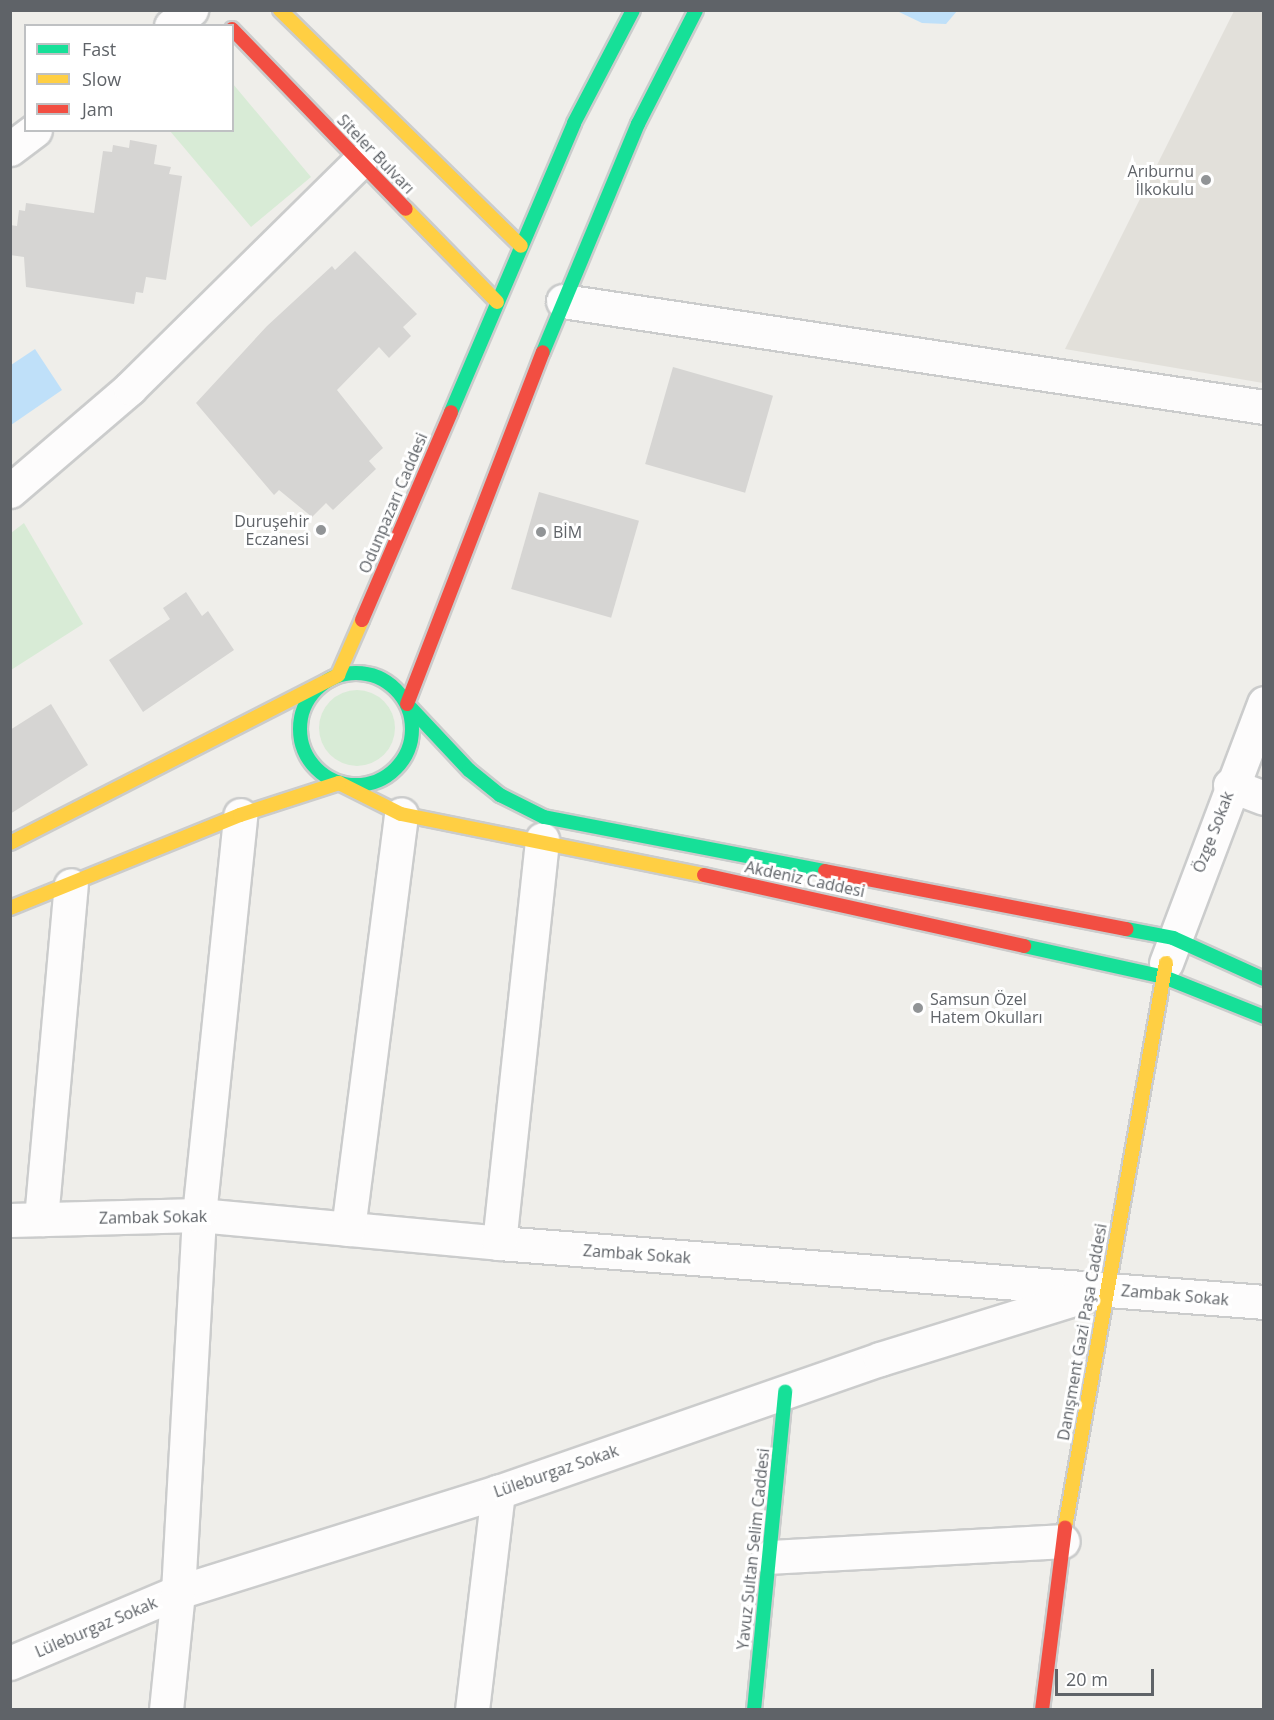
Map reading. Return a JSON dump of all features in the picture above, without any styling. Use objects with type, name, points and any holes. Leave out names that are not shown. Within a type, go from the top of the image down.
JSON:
[{"type":"main road","name":"Siteler Bulvarı","points":[[279,10],[521,246]]},
{"type":"main road","name":"Odunpazarı Caddesi","points":[[338,675],[574,123],[633,10]]},
{"type":"main road","points":[[10,908],[240,815],[339,783],[376,782],[393,772],[412,741],[407,704],[563,301],[638,124],[696,10]]},
{"type":"main road","name":"Siteler Bulvarı","points":[[234,31],[496,302]]},
{"type":"main road","points":[[10,843],[338,675],[378,676],[407,704]]},
{"type":"main road","points":[[338,675],[318,687],[304,706],[299,729],[304,753],[319,772],[339,783]]},
{"type":"main road","name":"Akdeniz Caddesi","points":[[407,704],[469,770],[500,795],[544,817],[1263,979]]},
{"type":"main road","name":"Akdeniz Caddesi","points":[[339,783],[367,801],[401,814],[1168,959],[1263,1017]]},
{"type":"main road","name":"Danışment Gazi Paşa Caddesi","points":[[1042,1710],[1063,1541],[1106,1289],[1168,959]]},
{"type":"main road","name":"Yavuz Sultan Selim Caddesi","points":[[754,1710],[785,1392]]},
{"type":"street","points":[[182,24],[214,18]]},
{"type":"street","points":[[10,150],[32,132]]},
{"type":"street","points":[[10,491],[130,388],[360,161]]},
{"type":"street","points":[[563,301],[1263,407]]},
{"type":"street","name":"Özge Sokak","points":[[1168,959],[1230,785],[1263,703]]},
{"type":"street","points":[[1230,785],[1263,798]]},
{"type":"street","points":[[348,1229],[401,814]]},
{"type":"street","points":[[166,1710],[178,1592],[199,1215],[240,815]]},
{"type":"street","points":[[499,1243],[542,839]]},
{"type":"street","points":[[26,1220],[71,885]]},
{"type":"street","name":"Zambak Sokak","points":[[26,1220],[199,1215],[499,1243],[1263,1302]]},
{"type":"street","name":"Lüleburgaz Sokak","points":[[10,1664],[178,1592],[498,1492],[785,1392],[1106,1289]]},
{"type":"street","points":[[472,1710],[498,1492]]},
{"type":"street","points":[[769,1557],[1063,1541]]},
{"type":"shaded area","name":"Arıburnu İlkokulu","points":[[1234,11],[1263,11],[1263,383],[1065,349]]},
{"type":"green space","points":[[234,85],[311,177],[251,227],[171,132],[234,132]]},
{"type":"green space","points":[[24,523],[83,624],[11,670],[11,533]]},
{"type":"green space","points":[[357,690],[372,693],[384,701],[392,713],[395,728],[392,743],[384,755],[372,763],[357,766],[342,763],[330,755],[322,743],[319,728],[322,713],[330,701],[342,693]]},
{"type":"water","points":[[897,11],[957,11],[946,24],[922,23]]},
{"type":"water","points":[[35,349],[62,390],[11,425],[11,365]]},
{"type":"building","points":[[130,140],[157,145],[154,164],[171,167],[169,174],[182,176],[166,280],[146,277],[143,293],[136,292],[134,304],[26,287],[24,257],[10,255],[10,225],[17,226],[19,210],[25,211],[26,203],[94,213],[103,151],[112,152],[113,145],[129,148]]},
{"type":"building","points":[[355,251],[417,314],[403,327],[411,336],[389,358],[379,347],[337,390],[383,448],[369,461],[376,469],[333,510],[326,503],[312,517],[279,490],[274,495],[196,403],[267,326],[332,266],[335,270]]},
{"type":"building","points":[[673,367],[773,396],[745,493],[645,464]]},
{"type":"building","points":[[539,492],[639,521],[611,618],[511,589]]},
{"type":"building","points":[[186,592],[202,616],[208,611],[234,650],[143,712],[109,660],[170,619],[163,608]]},
{"type":"building","points":[[51,704],[88,765],[10,814],[10,730]]},
{"type":"traffic: fast","points":[[451,412],[574,123],[633,10]]},
{"type":"traffic: fast","points":[[543,352],[638,124],[696,10]]},
{"type":"traffic: fast","points":[[356,673],[377,677],[396,689],[408,708],[412,729],[408,750],[396,769],[377,781],[356,785],[335,781],[316,769],[304,750],[300,729],[304,708],[316,689],[335,677],[356,673]]},
{"type":"traffic: fast","points":[[407,704],[469,770],[500,795],[544,817],[825,871]]},
{"type":"traffic: fast","points":[[1126,929],[1173,938],[1264,979]]},
{"type":"traffic: fast","points":[[1024,946],[1164,977],[1264,1017]]},
{"type":"traffic: fast","points":[[754,1710],[785,1392]]},
{"type":"traffic: slow","points":[[280,10],[521,246]]},
{"type":"traffic: slow","points":[[406,209],[497,302]]},
{"type":"traffic: slow","points":[[10,843],[338,675],[362,620]]},
{"type":"traffic: slow","points":[[339,783],[401,814],[704,875]]},
{"type":"traffic: slow","points":[[10,908],[240,815],[339,783]]},
{"type":"traffic: slow","points":[[1065,1527],[1166,963]]},
{"type":"traffic: jam","points":[[234,31],[406,209]]},
{"type":"traffic: jam","points":[[407,704],[543,352]]},
{"type":"traffic: jam","points":[[362,620],[451,412]]},
{"type":"traffic: jam","points":[[825,871],[1126,929]]},
{"type":"traffic: jam","points":[[704,875],[1024,946]]},
{"type":"traffic: jam","points":[[1042,1710],[1065,1527]]},
{"type":"place","name":"Arıburnu İlkokulu","points":[[1206,180]]},
{"type":"place","name":"Duruşehir Eczanesi","points":[[321,530]]},
{"type":"place","name":"BİM","points":[[541,532]]},
{"type":"place","name":"Samsun Özel Hatem Okulları","points":[[918,1008]]}]
